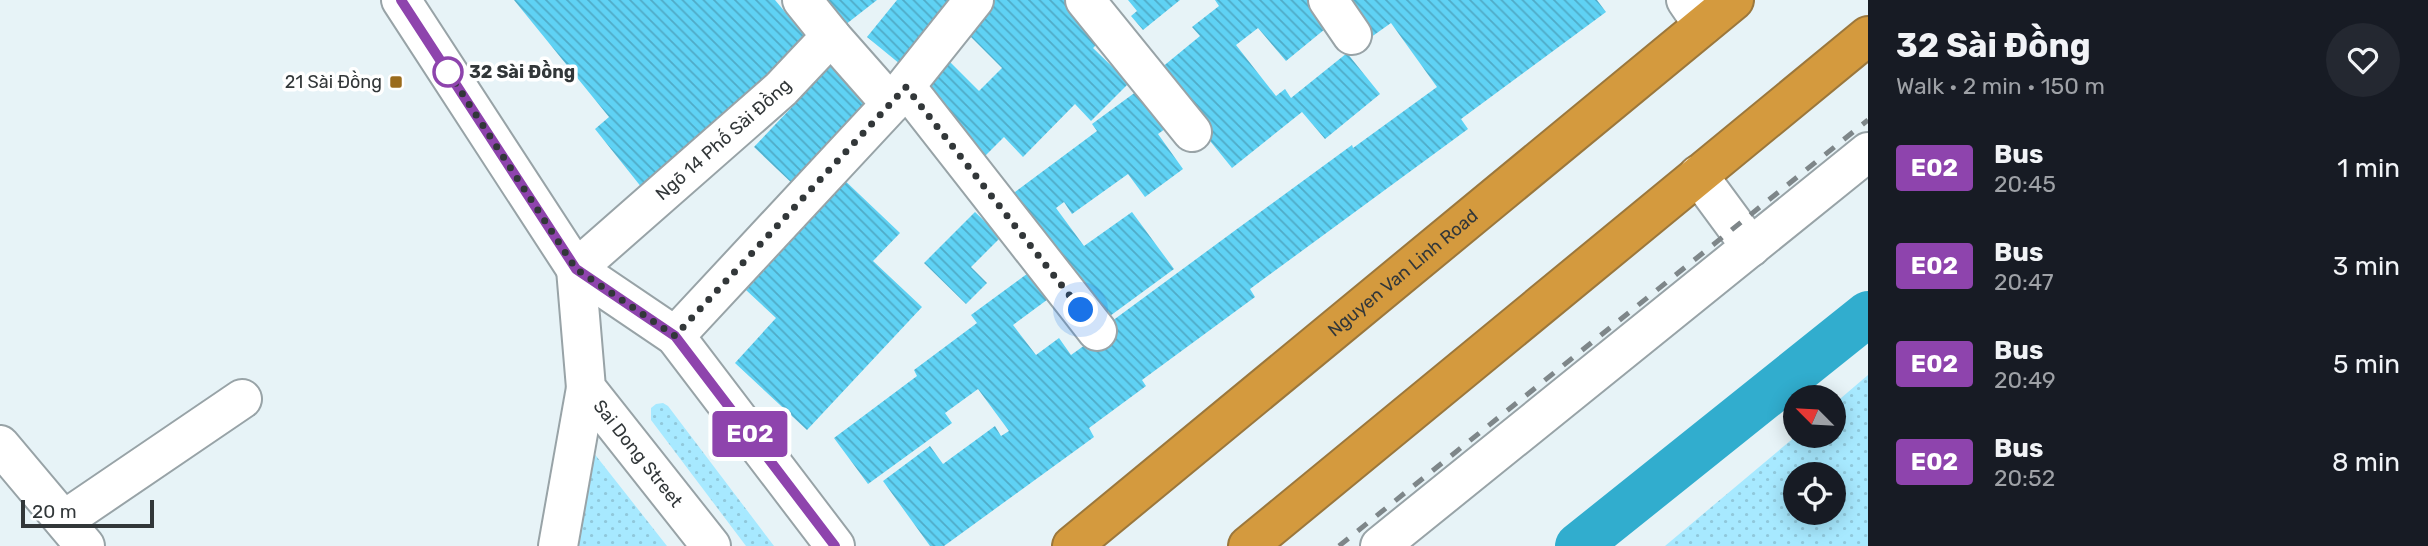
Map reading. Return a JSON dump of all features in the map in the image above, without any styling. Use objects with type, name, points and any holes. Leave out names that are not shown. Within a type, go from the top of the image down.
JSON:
[{"type":"highway","name":"Nguyen Van Linh Road","points":[[1072,546],[1694,13],[1734,0]]},
{"type":"highway","points":[[1248,546],[1868,36]]},
{"type":"street","name":"Sai Dong Street","points":[[401,0],[576,269],[675,336],[835,546]]},
{"type":"street","points":[[802,0],[831,36],[898,95],[1097,331]]},
{"type":"street","points":[[675,336],[898,95],[974,0]]},
{"type":"street","points":[[1085,0],[1192,132]]},
{"type":"street","points":[[1328,0],[1352,35]]},
{"type":"street","name":"Ngõ 14 Phố Sài Đồng","points":[[576,269],[781,89],[831,36]]},
{"type":"street","points":[[1380,546],[1868,152]]},
{"type":"street","points":[[1698,175],[1751,247]]},
{"type":"street","name":"Sai Dong Street","points":[[576,269],[586,388],[711,546]]},
{"type":"street","points":[[558,546],[586,388]]},
{"type":"street","points":[[0,446],[75,533],[242,399]]},
{"type":"shaded area","points":[[1868,375],[1868,546],[1665,546],[1783,447],[1846,448],[1846,394]]},
{"type":"shaded area","points":[[663,403],[668,406],[774,546],[746,546],[651,420],[651,408]]},
{"type":"shaded area","points":[[593,452],[667,546],[574,546]]},
{"type":"building","points":[[514,0],[775,0],[811,43],[650,198],[595,129],[609,117]]},
{"type":"building","points":[[811,0],[877,0],[836,32]]},
{"type":"building","points":[[897,0],[952,0],[900,64],[867,37]]},
{"type":"building","points":[[985,0],[1075,0],[1108,33],[1093,48],[1129,83],[1091,121],[1075,104],[1023,157],[1004,137],[983,158],[916,91],[948,60],[979,91],[1002,68],[959,25]]},
{"type":"building","points":[[1128,0],[1180,0],[1143,30],[1131,16],[1137,11]]},
{"type":"building","points":[[1215,0],[1320,0],[1336,20],[1286,61],[1258,28],[1236,45],[1276,96],[1285,89],[1291,98],[1347,53],[1380,94],[1325,139],[1302,112],[1232,168],[1155,73],[1200,36],[1192,27],[1219,6]]},
{"type":"building","points":[[1338,0],[1597,0],[1606,12],[1461,119],[1468,129],[1250,289],[1255,297],[1142,380],[1146,386],[1089,428],[1094,437],[944,546],[930,546],[883,481],[930,446],[943,464],[995,426],[1001,436],[1009,431],[978,389],[945,413],[952,423],[868,484],[834,438],[917,376],[914,370],[977,323],[971,315],[1039,265],[1059,291],[1013,325],[1036,355],[1059,338],[1071,355],[1106,330],[1104,327],[1237,229],[1437,87],[1391,23],[1367,40]]},
{"type":"building","points":[[831,66],[874,107],[797,188],[754,147]]},
{"type":"building","points":[[1148,83],[1176,121],[1158,134],[1183,169],[1145,197],[1128,174],[1072,214],[1064,202],[1056,208],[1084,246],[1132,212],[1174,269],[1099,324],[1007,198],[1097,131],[1092,124]]},
{"type":"building","points":[[839,175],[900,233],[873,261],[922,307],[807,430],[735,363],[776,318],[746,290],[809,222],[801,215]]},
{"type":"building","points":[[975,212],[1001,237],[971,267],[987,283],[966,304],[924,263]]},
{"type":"waterway","points":[[1578,546],[1868,314]]},
{"type":"railway","points":[[1339,546],[1868,120]]},
{"type":"bus line","name":"E02","points":[[401,0],[576,269],[675,336],[835,546]]},
{"type":"place","name":"32 Sài Đồng","points":[[448,72]]},
{"type":"place","name":"21 Sài Đồng","points":[[396,82]]},
{"type":"route","points":[[448,72],[445,67],[576,269],[675,336],[906,87],[1081,310]]}]
